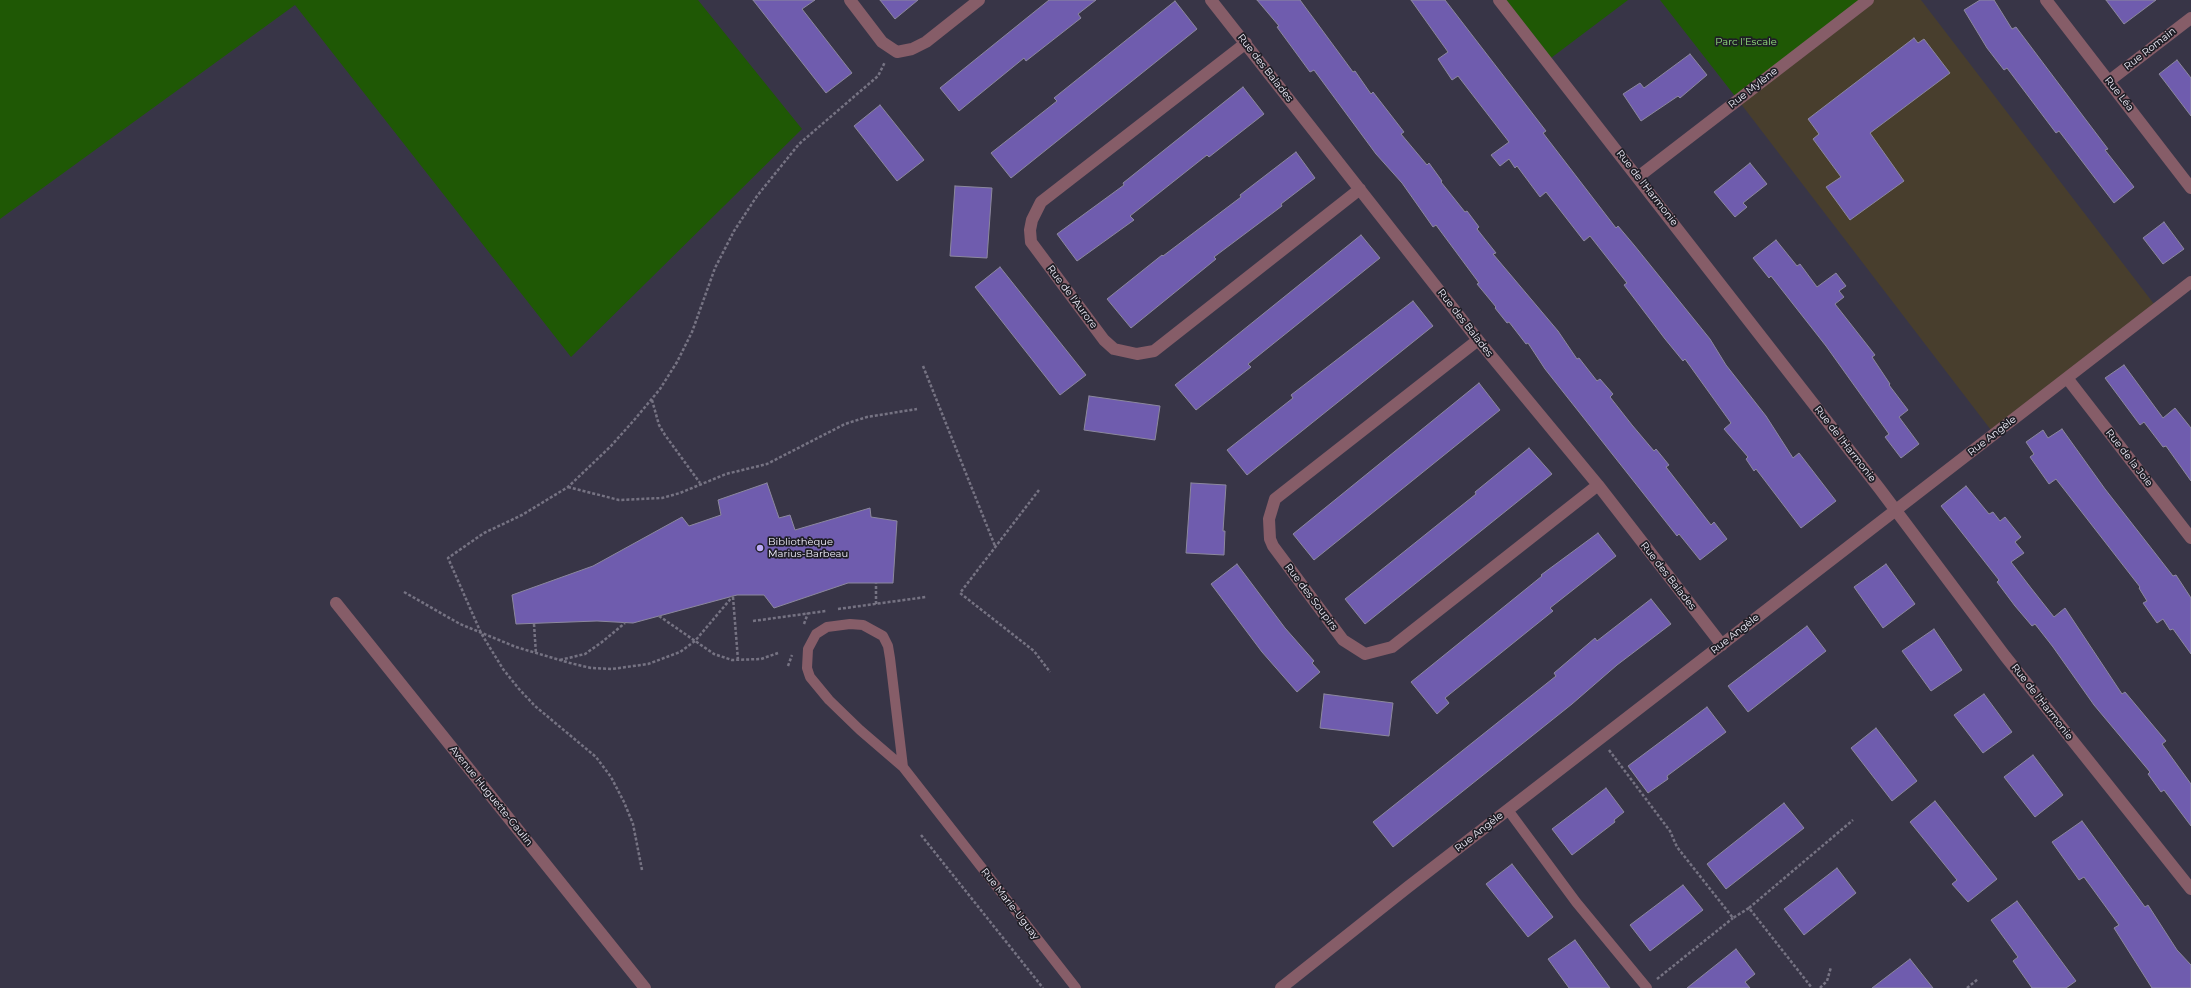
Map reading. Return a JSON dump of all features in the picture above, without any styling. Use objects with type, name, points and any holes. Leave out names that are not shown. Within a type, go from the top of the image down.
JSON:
[{"type":"street","points":[[850,0],[882,42],[897,52],[912,49],[926,42],[979,0]]},
{"type":"street","name":"Rue des Balades","points":[[1211,0],[1478,340],[1598,485],[1722,645]]},
{"type":"street","name":"Rue de l'Harmonie","points":[[1499,0],[1896,510],[2005,656],[2191,889]]},
{"type":"street","name":"Rue Mylène","points":[[1638,177],[1868,0]]},
{"type":"street","name":"Rue Léa","points":[[2046,0],[2191,188]]},
{"type":"street","name":"Rue Romain","points":[[2109,81],[2191,18]]},
{"type":"street","name":"Rue de l'Aurore","points":[[1246,43],[1041,202],[1032,220],[1030,230],[1031,242],[1104,340],[1114,349],[1137,354],[1154,351],[1360,189]]},
{"type":"street","name":"Rue Angèle","points":[[1281,988],[1600,738],[2191,282]]},
{"type":"street","name":"Rue des Soupirs","points":[[1478,340],[1275,499],[1269,519],[1270,539],[1273,546],[1343,640],[1365,654],[1392,646],[1598,485]]},
{"type":"street","name":"Rue de la Joie","points":[[2067,378],[2191,538]]},
{"type":"street","name":"Avenue Huguette-Gaulin","points":[[336,603],[645,988]]},
{"type":"lane","name":"Rue Marie-Uguay","points":[[903,767],[890,658],[888,646],[883,636],[863,625],[850,624],[827,627],[816,634],[808,649],[807,668],[810,676],[844,715],[903,767],[1076,988]]},
{"type":"lane","points":[[1508,810],[1576,902],[1647,988]]},
{"type":"path","points":[[642,870],[633,824],[611,777],[596,757],[555,724],[519,689],[481,633],[448,558],[478,537],[522,515],[568,487],[611,446],[652,400],[677,362],[692,332],[715,268],[734,231],[758,196],[799,144],[878,76],[883,65]]},
{"type":"path","points":[[923,366],[996,547]]},
{"type":"path","points":[[652,400],[659,425],[700,483]]},
{"type":"path","points":[[568,487],[619,500],[639,500],[680,493],[700,483],[726,474],[767,464],[845,424],[867,417],[917,409]]},
{"type":"path","points":[[1039,490],[960,593],[1034,650],[1050,672]]},
{"type":"path","points":[[876,583],[876,604]]},
{"type":"path","points":[[404,592],[439,612],[481,633],[536,654],[591,668],[612,669],[635,667],[670,656],[695,641],[733,596],[738,660]]},
{"type":"path","points":[[753,621],[926,597]]},
{"type":"path","points":[[658,616],[714,654],[738,660],[761,659],[778,653]]},
{"type":"path","points":[[560,660],[585,654],[625,623]]},
{"type":"path","points":[[534,624],[536,654]]},
{"type":"path","points":[[1600,738],[1670,831],[1677,847],[1732,918]]},
{"type":"path","points":[[1647,988],[1732,918],[1749,908],[1852,820]]},
{"type":"path","points":[[921,835],[1043,988]]},
{"type":"path","points":[[1749,908],[1812,988]]},
{"type":"path","points":[[1820,988],[1827,982],[1832,967]]},
{"type":"path","points":[[1967,988],[1978,979]]},
{"type":"shaded area","points":[[1868,0],[1921,0],[2157,308],[1994,434],[1738,100]]},
{"type":"green space","points":[[0,0],[698,0],[802,129],[571,357],[295,5],[0,219]]},
{"type":"green space","points":[[1499,0],[1628,0],[1547,61]]},
{"type":"green space","name":"Parc l'Escale","points":[[1660,0],[1868,0],[1738,100]]},
{"type":"building","points":[[753,0],[815,0],[802,9],[852,73],[826,93]]},
{"type":"building","points":[[880,0],[918,0],[895,19]]},
{"type":"building","points":[[1049,0],[1096,0],[1078,14],[1081,18],[1026,61],[1024,58],[959,111],[940,88]]},
{"type":"building","points":[[1257,0],[1300,0],[1353,72],[1355,71],[1371,94],[1373,92],[1404,132],[1401,134],[1427,165],[1429,163],[1442,181],[1441,182],[1465,212],[1467,211],[1479,227],[1477,229],[1496,253],[1493,254],[1558,331],[1577,359],[1579,358],[1597,381],[1600,379],[1613,394],[1610,397],[1632,425],[1654,451],[1656,449],[1669,465],[1666,467],[1711,525],[1714,522],[1727,539],[1700,560],[1679,534],[1677,536],[1545,369],[1528,343],[1526,344],[1509,322],[1507,323],[1495,308],[1496,307],[1477,284],[1479,283],[1436,225],[1433,227],[1402,183],[1376,154],[1314,70],[1310,72],[1277,27],[1279,26]]},
{"type":"building","points":[[1411,0],[1445,0],[1546,131],[1543,133],[1616,228],[1618,226],[1710,339],[1726,365],[1766,416],[1793,458],[1799,453],[1836,501],[1801,528],[1756,469],[1754,471],[1746,459],[1748,457],[1724,429],[1731,423],[1685,359],[1683,361],[1665,339],[1624,285],[1627,283],[1590,236],[1584,241],[1546,192],[1540,197],[1517,166],[1515,168],[1509,159],[1500,166],[1491,155],[1509,142],[1458,76],[1452,80],[1438,59],[1448,52]]},
{"type":"building","points":[[1980,0],[1994,0],[2012,29],[2016,27],[2108,149],[2105,150],[2134,187],[2114,203],[2059,131],[2056,133],[2007,68],[2004,70],[1987,48],[1964,10]]},
{"type":"building","points":[[2106,0],[2156,0],[2124,24]]},
{"type":"building","points":[[1175,1],[1197,29],[1011,178],[991,153],[1057,101],[1054,98]]},
{"type":"building","points":[[1914,38],[1918,43],[1924,39],[1950,73],[1870,133],[1904,181],[1850,220],[1826,187],[1841,177],[1813,139],[1819,134],[1808,119]]},
{"type":"building","points":[[1690,54],[1707,75],[1680,98],[1678,96],[1641,121],[1623,94],[1640,83],[1644,88]]},
{"type":"building","points":[[2177,60],[2191,78],[2191,116],[2159,74]]},
{"type":"building","points":[[1243,87],[1264,114],[1209,157],[1207,155],[1130,216],[1134,220],[1077,261],[1057,234],[1124,185],[1123,183]]},
{"type":"building","points":[[880,105],[924,160],[897,181],[854,126]]},
{"type":"building","points":[[1296,152],[1315,178],[1281,204],[1282,206],[1214,257],[1216,259],[1131,328],[1107,299],[1162,255],[1163,256],[1241,197],[1240,195]]},
{"type":"building","points":[[1750,163],[1767,184],[1743,203],[1747,207],[1735,217],[1714,192]]},
{"type":"building","points":[[955,186],[992,188],[987,258],[950,256]]},
{"type":"building","points":[[2164,222],[2184,249],[2163,264],[2143,238]]},
{"type":"building","points":[[1361,235],[1380,258],[1248,364],[1251,367],[1196,410],[1175,385]]},
{"type":"building","points":[[1776,240],[1797,266],[1800,264],[1817,287],[1836,273],[1846,286],[1839,291],[1844,297],[1835,304],[1875,355],[1872,357],[1890,384],[1889,385],[1908,410],[1899,417],[1919,444],[1901,458],[1885,437],[1889,434],[1826,346],[1771,276],[1769,278],[1753,258]]},
{"type":"building","points":[[1000,267],[1086,375],[1060,395],[975,287]]},
{"type":"building","points":[[1413,301],[1433,326],[1247,475],[1227,450],[1293,398],[1291,395]]},
{"type":"building","points":[[2124,365],[2163,418],[2175,408],[2191,428],[2191,481],[2166,446],[2163,447],[2144,422],[2140,425],[2105,378]]},
{"type":"building","points":[[1479,383],[1500,410],[1314,560],[1293,534]]},
{"type":"building","points":[[1089,396],[1160,406],[1155,440],[1084,430]]},
{"type":"building","points":[[2062,429],[2105,489],[2173,576],[2176,575],[2191,598],[2191,654],[2173,629],[2170,630],[2163,619],[2157,623],[2143,603],[2147,601],[2139,588],[2140,587],[2056,479],[2049,484],[2030,457],[2034,454],[2026,442],[2043,430],[2048,438]]},
{"type":"building","points":[[1529,448],[1552,474],[1365,624],[1345,599],[1476,494],[1475,492]]},
{"type":"building","name":"Bibliothèque Marius-Barbeau","points":[[767,483],[779,518],[790,515],[795,530],[870,508],[871,517],[897,521],[893,583],[848,583],[774,608],[764,595],[737,595],[633,623],[597,621],[516,624],[512,595],[593,566],[682,517],[689,526],[721,515],[718,500]]},
{"type":"building","points":[[1191,483],[1226,485],[1223,531],[1225,531],[1224,555],[1186,553]]},
{"type":"building","points":[[1966,486],[1989,514],[1993,512],[2000,521],[2005,517],[2021,537],[2015,542],[2024,553],[2011,562],[2031,588],[2054,617],[2065,608],[2122,694],[2125,692],[2166,741],[2162,744],[2191,784],[2191,826],[2164,790],[2161,792],[2148,774],[2150,772],[2094,705],[2035,624],[2032,626],[2015,606],[1997,582],[1999,580],[1941,506]]},
{"type":"building","points":[[1598,533],[1616,556],[1550,608],[1553,611],[1445,698],[1449,703],[1437,714],[1411,682],[1542,576],[1541,575]]},
{"type":"building","points":[[1237,564],[1285,628],[1314,661],[1312,663],[1320,672],[1297,692],[1262,652],[1211,584]]},
{"type":"building","points":[[1886,564],[1915,604],[1883,628],[1854,587]]},
{"type":"building","points":[[1651,599],[1671,624],[1617,665],[1572,704],[1393,847],[1373,822],[1556,676],[1554,673],[1595,638],[1597,641]]},
{"type":"building","points":[[1807,626],[1826,651],[1748,712],[1728,686]]},
{"type":"building","points":[[1934,629],[1962,670],[1931,691],[1902,651]]},
{"type":"building","points":[[1324,694],[1393,703],[1389,736],[1320,728]]},
{"type":"building","points":[[1984,694],[2012,732],[1983,753],[1954,715]]},
{"type":"building","points":[[1707,707],[1726,732],[1667,776],[1668,779],[1648,793],[1628,766]]},
{"type":"building","points":[[1876,728],[1917,781],[1892,801],[1851,748]]},
{"type":"building","points":[[2033,755],[2063,795],[2035,817],[2004,777]]},
{"type":"building","points":[[1606,788],[1624,812],[1614,820],[1615,822],[1572,855],[1552,829]]},
{"type":"building","points":[[1935,801],[1997,879],[1968,902],[1952,884],[1957,880],[1910,822]]},
{"type":"building","points":[[1784,803],[1804,828],[1726,889],[1707,864]]},
{"type":"building","points":[[2082,821],[2145,907],[2148,905],[2177,950],[2191,965],[2191,988],[2152,988],[2114,928],[2119,925],[2084,877],[2079,880],[2052,842]]},
{"type":"building","points":[[1512,864],[1553,917],[1528,937],[1486,884]]},
{"type":"building","points":[[1837,868],[1856,893],[1804,935],[1784,909]]},
{"type":"building","points":[[1683,885],[1703,910],[1650,951],[1630,925]]},
{"type":"building","points":[[2017,901],[2076,981],[2066,988],[2032,988],[2013,961],[2018,957],[1991,920]]},
{"type":"building","points":[[1575,940],[1610,988],[1569,988],[1548,959]]},
{"type":"building","points":[[1736,949],[1755,974],[1745,982],[1750,988],[1687,988]]},
{"type":"building","points":[[1910,959],[1933,988],[1872,988]]},
{"type":"place","name":"Bibliothèque Marius-Barbeau","points":[[760,548]]}]
